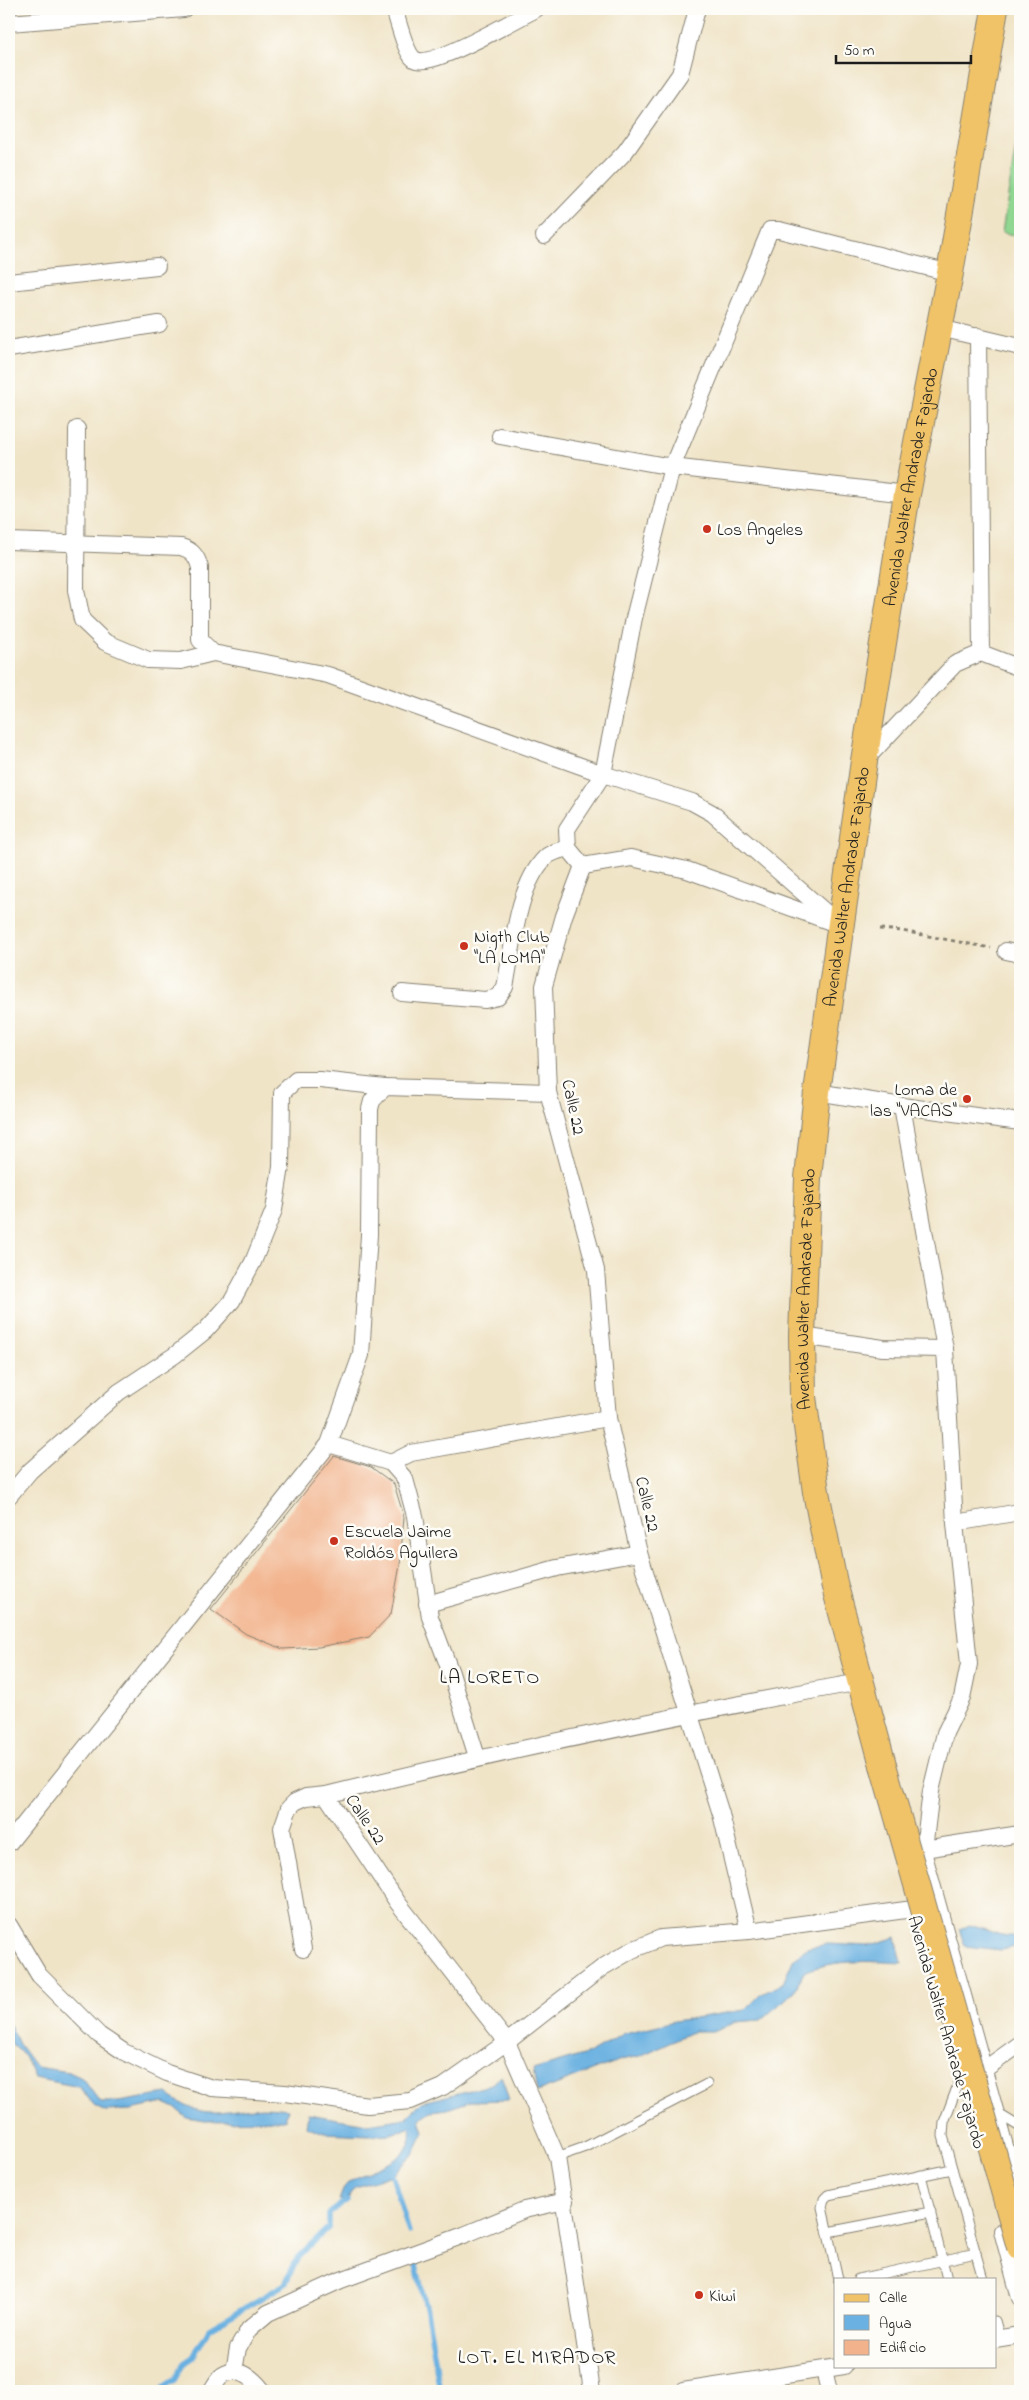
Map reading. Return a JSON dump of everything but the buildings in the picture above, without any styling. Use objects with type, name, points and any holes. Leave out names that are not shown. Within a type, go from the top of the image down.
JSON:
[{"type":"main road","name":"Avenida Walter Andrade Fajardo","points":[[995,9],[950,273],[907,494],[840,925],[817,1092],[808,1178],[802,1336],[803,1397],[816,1492],[834,1583],[883,1765],[1020,2247]]},
{"type":"street","points":[[9,23],[184,9]]},
{"type":"street","points":[[394,9],[409,53],[414,59],[422,61],[445,56],[536,9]]},
{"type":"street","points":[[544,236],[625,152],[680,74],[697,9]]},
{"type":"street","points":[[840,925],[687,870],[631,858],[583,866],[568,848],[567,828],[603,774],[634,618],[672,467],[770,230],[779,230],[950,273]]},
{"type":"street","points":[[9,282],[157,266]]},
{"type":"street","points":[[9,349],[159,324]]},
{"type":"street","points":[[940,328],[1020,347]]},
{"type":"street","points":[[978,336],[981,653]]},
{"type":"street","points":[[77,429],[76,590],[82,620],[105,642],[148,660],[181,661],[213,653],[328,675],[603,774],[692,802],[712,813],[840,925]]},
{"type":"street","points":[[500,436],[672,467],[907,494]]},
{"type":"street","points":[[9,541],[76,542],[181,547],[188,549],[197,558],[200,568],[200,640],[213,653]]},
{"type":"street","points":[[864,761],[955,664],[981,653],[1020,668]]},
{"type":"street","points":[[402,993],[485,1000],[498,997],[505,987],[522,902],[535,870],[548,855],[568,848]]},
{"type":"street","name":"Calle 22","points":[[583,866],[564,916],[544,986],[548,1092],[596,1270],[608,1418],[639,1553],[688,1712]]},
{"type":"street","points":[[9,1496],[30,1471],[119,1392],[175,1355],[198,1337],[232,1301],[253,1262],[274,1210],[281,1167],[282,1093],[296,1080],[320,1080],[385,1087],[548,1092]]},
{"type":"street","points":[[9,1843],[329,1444],[361,1355],[369,1235],[370,1109],[372,1101],[385,1087]]},
{"type":"street","points":[[817,1092],[1020,1122]]},
{"type":"street","points":[[902,1106],[945,1349],[955,1523],[969,1664],[962,1698],[945,1733],[930,1791],[924,1849],[1020,1834]]},
{"type":"street","points":[[802,1336],[883,1348],[945,1349]]},
{"type":"street","points":[[391,1463],[411,1453],[608,1418]]},
{"type":"street","points":[[329,1444],[391,1463],[405,1479],[416,1516],[427,1604],[477,1757]]},
{"type":"street","points":[[955,1523],[1020,1512]]},
{"type":"street","points":[[427,1604],[557,1568],[639,1553]]},
{"type":"street","name":"Calle 22","points":[[592,2391],[557,2156],[506,2042],[398,1903],[326,1795],[477,1757],[688,1712],[860,1682]]},
{"type":"street","points":[[688,1712],[721,1814],[749,1931]]},
{"type":"street","name":"Avenida Walter Andrade Fajardo","points":[[883,1765],[924,1849],[997,2113],[1015,2157],[1020,2200]]},
{"type":"street","name":"Avenida Walter Andrade Fajardo","points":[[883,1765],[896,1853],[961,2077],[1020,2298]]},
{"type":"street","points":[[303,1950],[282,1828],[294,1802],[306,1797],[326,1795]]},
{"type":"street","points":[[9,1925],[39,1975],[99,2035],[124,2052],[167,2073],[212,2088],[286,2093],[368,2105],[410,2101],[443,2087],[506,2042],[603,1967],[632,1950],[661,1938],[749,1931],[913,1909]]},
{"type":"street","points":[[961,2077],[985,2069],[1020,2044]]},
{"type":"street","points":[[234,2371],[238,2348],[249,2329],[268,2313],[341,2280],[464,2235],[524,2210],[565,2201]]},
{"type":"street","points":[[1001,2227],[1020,2247]]},
{"type":"street","points":[[998,2339],[1020,2335]]},
{"type":"street","points":[[683,2391],[834,2368]]},
{"type":"street","points":[[824,2370],[829,2391]]},
{"type":"street","points":[[210,2391],[222,2376],[234,2371],[252,2377],[262,2391]]},
{"type":"lane","points":[[961,2077],[944,2122],[943,2136],[983,2278]]},
{"type":"lane","points":[[557,2156],[585,2147],[707,2084]]},
{"type":"lane","points":[[997,2113],[1020,2127]]},
{"type":"lane","points":[[838,2278],[822,2206],[824,2199],[828,2195],[952,2169]]},
{"type":"lane","points":[[921,2175],[947,2278]]},
{"type":"lane","points":[[828,2232],[931,2212]]},
{"type":"lane","points":[[863,2278],[976,2253]]},
{"type":"path","points":[[880,929],[902,931],[1013,953]]},
{"type":"green space","points":[[1020,121],[1020,237],[1002,232]]},
{"type":"water","points":[[970,1925],[1001,1935],[1020,1937],[1020,1946],[1001,1950],[965,1946],[959,1929]]},
{"type":"water","points":[[896,1937],[902,1963],[840,1963],[804,1972],[794,1992],[761,2020],[734,2022],[716,2031],[694,2031],[640,2056],[621,2060],[537,2092],[533,2070],[590,2053],[625,2033],[675,2021],[745,2010],[760,1995],[783,1983],[794,1958],[807,1948],[828,1944],[868,1946]]},
{"type":"water","points":[[9,2023],[19,2044],[36,2067],[69,2072],[82,2078],[100,2102],[118,2102],[167,2094],[189,2107],[208,2112],[262,2107],[288,2109],[285,2120],[205,2121],[187,2118],[175,2108],[164,2103],[131,2110],[105,2111],[94,2105],[79,2087],[35,2078],[22,2054],[11,2043]]},
{"type":"water","points":[[501,2075],[509,2100],[471,2101],[447,2109],[431,2111],[420,2119],[424,2132],[412,2156],[392,2175],[356,2187],[347,2200],[339,2200],[348,2183],[389,2163],[406,2150],[411,2140],[411,2127],[391,2134],[324,2133],[306,2126],[308,2114],[368,2124],[406,2118],[422,2102],[483,2087],[494,2083]]},
{"type":"waterway","points":[[392,2175],[409,2232]]},
{"type":"waterway","points":[[162,2391],[165,2386],[174,2380],[184,2363],[193,2357],[209,2329],[285,2284],[298,2257],[329,2227],[329,2213],[347,2200]]},
{"type":"waterway","points":[[416,2265],[427,2311],[440,2391]]},
{"type":"place","name":"Los Angeles","points":[[707,529]]},
{"type":"place","name":"Nigth Club \"LA LOMA\"","points":[[464,946]]},
{"type":"place","name":"Loma de las \"VACAS\"","points":[[967,1099]]},
{"type":"place","name":"Escuela Jaime Roldós Aguilera","points":[[334,1541]]},
{"type":"place","name":"Kiwi","points":[[699,2295]]},
{"type":"district","name":"LA LORETO","points":[[490,1676]]},
{"type":"district","name":"LOT. EL MIRADOR","points":[[537,2356]]}]
